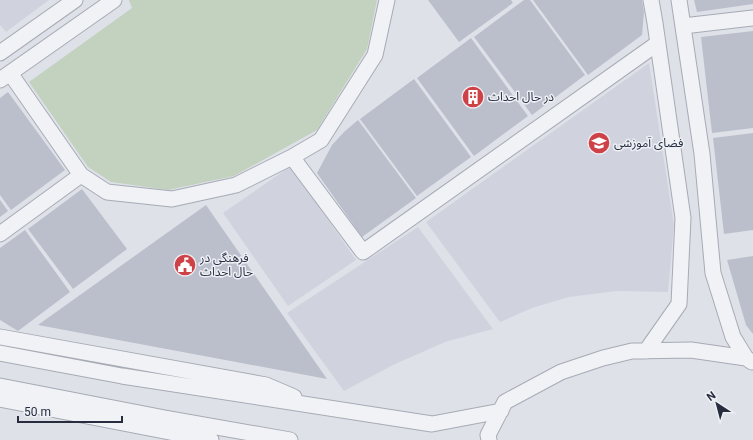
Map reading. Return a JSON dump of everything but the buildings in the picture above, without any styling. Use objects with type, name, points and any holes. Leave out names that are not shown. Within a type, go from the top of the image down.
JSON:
[{"type":"street","points":[[0,53],[75,0]]},
{"type":"street","points":[[114,0],[5,77],[81,175],[108,192],[172,199],[236,185],[292,157],[321,140],[375,55],[387,0]]},
{"type":"street","points":[[646,351],[679,304],[683,218],[651,0]]},
{"type":"street","points":[[679,0],[702,154],[712,273],[733,337],[749,360]]},
{"type":"street","points":[[683,26],[753,18]]},
{"type":"street","points":[[292,157],[362,252],[658,43]]},
{"type":"street","points":[[0,234],[81,175]]},
{"type":"street","points":[[0,337],[266,385],[313,406]]},
{"type":"street","points":[[489,440],[488,435],[505,402],[561,372],[603,358],[632,351],[691,350],[749,360]]},
{"type":"street","points":[[1,352],[122,376],[432,424],[501,410]]},
{"type":"street","points":[[3,388],[268,438],[290,440]]},
{"type":"street","points":[[0,399],[211,440]]},
{"type":"shaded area","points":[[0,0],[49,0],[6,32],[0,25]]},
{"type":"shaded area","name":"فضای آموزشی","points":[[649,63],[674,225],[668,292],[617,291],[569,297],[532,308],[500,322],[426,222]]},
{"type":"shaded area","points":[[291,166],[356,260],[288,306],[223,213]]},
{"type":"shaded area","points":[[418,227],[493,329],[445,342],[393,365],[344,391],[287,313]]},
{"type":"green space","points":[[129,0],[377,0],[367,49],[317,130],[234,176],[168,190],[111,182],[88,167],[29,82],[132,8]]},
{"type":"place","name":"در حال احداث","points":[[473,97]]},
{"type":"place","name":"فضای آموزشی","points":[[599,143]]},
{"type":"place","name":"فرهنگی در حال احداث","points":[[185,265]]}]
